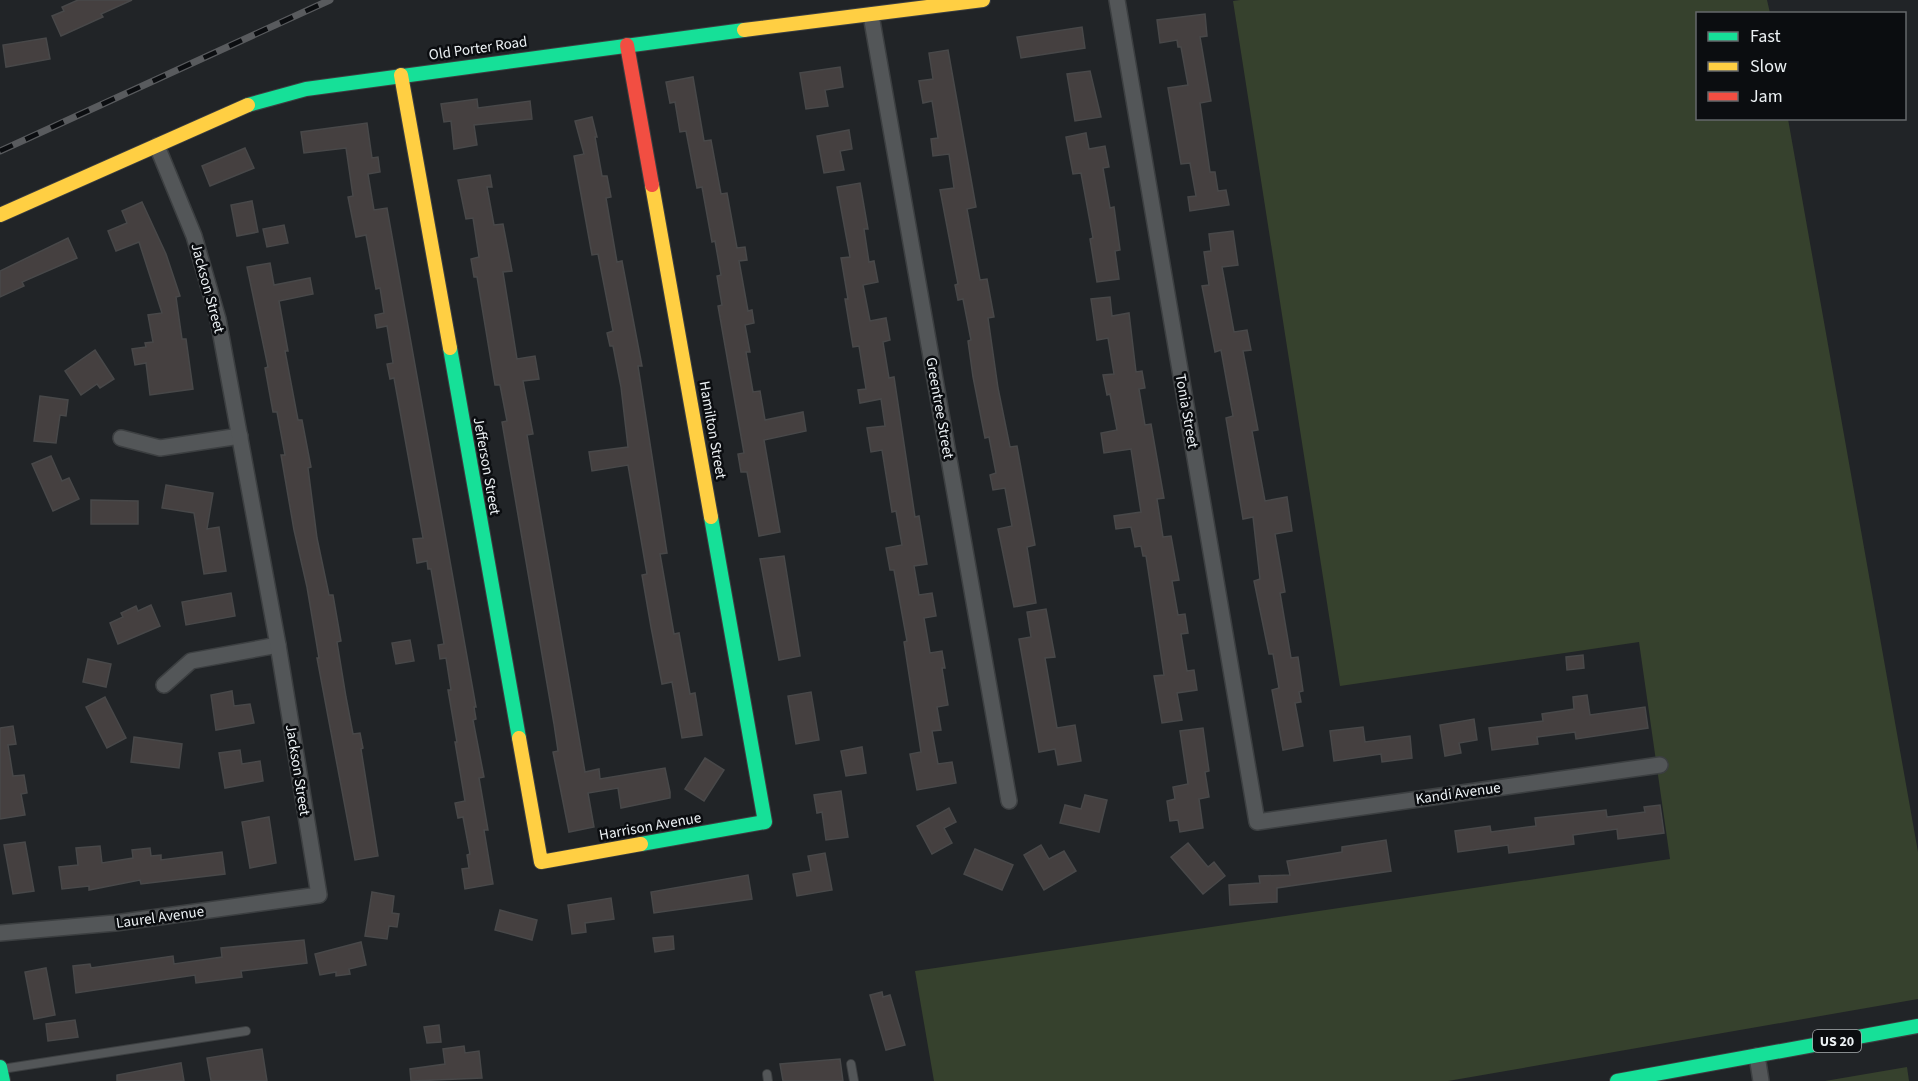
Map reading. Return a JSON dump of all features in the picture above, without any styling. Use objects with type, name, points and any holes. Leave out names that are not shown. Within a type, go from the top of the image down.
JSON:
[{"type":"street","name":"Old Porter Road","points":[[0,215],[244,106],[306,89],[983,0]]},
{"type":"street","name":"Tonia Street","points":[[1117,0],[1257,822]]},
{"type":"street","name":"Greentree Street","points":[[871,15],[1009,801]]},
{"type":"street","name":"Hamilton Street","points":[[627,45],[765,822]]},
{"type":"street","name":"Jefferson Street","points":[[401,75],[541,862]]},
{"type":"street","name":"Jackson Street","points":[[157,146],[206,273],[240,436],[278,645],[319,895]]},
{"type":"street","points":[[122,438],[160,448],[240,436]]},
{"type":"street","points":[[164,685],[191,661],[278,645]]},
{"type":"street","name":"Kandi Avenue","points":[[1257,822],[1660,765]]},
{"type":"street","name":"Harrison Avenue","points":[[541,862],[765,822]]},
{"type":"street","name":"Laurel Avenue","points":[[0,933],[115,924],[319,895]]},
{"type":"street","name":"US 20","points":[[1617,1081],[1918,1026]]},
{"type":"street","points":[[1756,1056],[1761,1081]]},
{"type":"street","points":[[0,1068],[3,1081]]},
{"type":"lane","points":[[0,1068],[246,1031]]},
{"type":"lane","points":[[851,1064],[854,1081]]},
{"type":"green space","points":[[1767,0],[1770,12],[1696,12],[1696,120],[1788,120],[1918,852],[1918,999],[1448,1081],[934,1081],[915,971],[1670,859],[1639,642],[1340,686],[1233,1]]},
{"type":"green space","points":[[1907,1067],[1909,1081],[1825,1081]]},
{"type":"building","points":[[78,0],[132,0],[101,14],[103,17],[61,36],[52,16],[64,11],[62,7]]},
{"type":"building","points":[[1205,14],[1207,36],[1200,37],[1211,101],[1200,103],[1210,172],[1215,172],[1218,191],[1226,190],[1229,205],[1190,211],[1188,197],[1196,196],[1190,163],[1181,164],[1168,88],[1188,85],[1181,47],[1178,47],[1177,40],[1160,43],[1157,20]]},
{"type":"building","points":[[1082,27],[1085,48],[1021,58],[1017,37]]},
{"type":"building","points":[[46,38],[50,59],[6,67],[3,45]]},
{"type":"building","points":[[948,50],[976,207],[967,209],[980,280],[987,279],[994,317],[988,318],[998,388],[1010,447],[1017,446],[1035,545],[1027,547],[1036,603],[1014,607],[998,529],[1012,526],[1005,488],[993,490],[990,475],[996,473],[989,437],[985,438],[973,377],[968,341],[971,340],[963,299],[958,300],[955,285],[958,284],[940,190],[954,188],[949,154],[933,156],[931,139],[938,138],[932,101],[923,103],[919,81],[933,79],[929,53]]},
{"type":"building","points":[[840,67],[843,87],[825,90],[828,106],[806,109],[800,73]]},
{"type":"building","points":[[1090,71],[1101,117],[1075,121],[1067,74]]},
{"type":"building","points":[[693,77],[704,141],[711,140],[721,194],[727,193],[737,248],[745,247],[747,260],[739,261],[748,311],[752,310],[754,323],[745,325],[750,352],[746,352],[753,392],[760,391],[765,420],[803,412],[806,431],[764,440],[780,532],[759,536],[747,472],[741,472],[738,454],[744,453],[718,306],[722,305],[717,276],[721,275],[715,241],[712,242],[702,187],[697,188],[686,131],[680,132],[675,102],[670,103],[666,82]]},
{"type":"building","points":[[477,99],[478,108],[530,101],[532,119],[474,125],[477,145],[454,149],[451,121],[444,122],[441,104]]},
{"type":"building","points":[[592,117],[602,176],[607,176],[611,197],[606,198],[617,262],[622,261],[642,366],[638,366],[667,553],[660,554],[674,634],[679,633],[690,694],[695,693],[702,735],[682,738],[672,682],[662,684],[642,575],[647,574],[628,465],[592,471],[589,452],[628,447],[621,387],[613,346],[610,346],[607,333],[613,331],[598,254],[592,255],[574,156],[584,154],[575,121]]},
{"type":"building","points":[[367,123],[372,158],[378,157],[380,172],[368,174],[374,210],[387,208],[476,707],[474,707],[476,719],[473,720],[484,777],[479,778],[488,830],[484,830],[493,884],[465,889],[462,869],[469,868],[467,855],[470,854],[463,817],[458,818],[455,803],[465,801],[448,690],[451,690],[446,658],[440,659],[438,645],[444,644],[431,569],[428,569],[427,561],[417,563],[413,539],[423,538],[394,378],[390,379],[387,364],[393,363],[387,326],[377,328],[375,315],[384,313],[380,288],[376,289],[366,235],[356,237],[348,197],[353,196],[346,148],[304,153],[301,132]]},
{"type":"building","points":[[849,130],[852,149],[840,151],[844,170],[824,173],[817,136]]},
{"type":"building","points":[[1086,133],[1089,149],[1105,146],[1109,167],[1103,168],[1110,208],[1114,207],[1120,250],[1115,251],[1119,279],[1097,282],[1090,239],[1093,238],[1081,173],[1073,174],[1066,137]]},
{"type":"building","points":[[245,148],[254,168],[210,186],[202,166]]},
{"type":"building","points":[[490,175],[492,187],[487,187],[494,225],[503,224],[512,271],[503,272],[517,359],[535,356],[539,379],[523,381],[533,434],[527,435],[585,772],[599,769],[600,779],[665,768],[670,792],[670,798],[621,808],[618,788],[588,793],[594,827],[569,832],[553,752],[558,751],[554,724],[502,422],[507,421],[500,385],[495,385],[477,277],[474,277],[471,259],[479,257],[473,218],[466,219],[458,180]]},
{"type":"building","points":[[860,183],[868,229],[864,229],[869,262],[874,261],[878,282],[863,285],[870,321],[886,318],[890,340],[883,342],[889,378],[894,377],[915,517],[919,516],[927,564],[914,566],[919,595],[932,593],[936,616],[924,618],[930,653],[942,651],[945,668],[942,668],[948,705],[937,707],[941,730],[932,731],[938,764],[952,762],[956,783],[917,790],[910,754],[921,752],[904,642],[907,641],[894,570],[890,570],[886,548],[902,545],[896,511],[892,512],[882,450],[871,452],[867,428],[885,426],[881,399],[860,403],[858,390],[866,389],[859,346],[853,347],[841,258],[850,257],[837,187]]},
{"type":"building","points":[[252,201],[258,232],[237,236],[231,205]]},
{"type":"building","points":[[142,202],[166,254],[180,296],[176,297],[182,339],[186,339],[193,389],[150,395],[146,363],[135,365],[132,349],[146,347],[145,343],[153,342],[148,315],[162,313],[139,242],[116,251],[108,231],[127,223],[122,211]]},
{"type":"building","points":[[284,225],[288,243],[267,247],[263,229]]},
{"type":"building","points":[[1233,231],[1238,265],[1222,267],[1234,332],[1247,330],[1251,350],[1243,351],[1258,430],[1252,431],[1265,501],[1287,497],[1292,531],[1275,534],[1285,592],[1280,593],[1291,658],[1298,657],[1303,691],[1299,692],[1301,702],[1295,703],[1303,746],[1283,750],[1272,690],[1279,688],[1273,654],[1269,654],[1254,581],[1260,579],[1253,517],[1243,519],[1226,418],[1233,416],[1221,350],[1215,352],[1202,286],[1209,285],[1204,252],[1211,251],[1209,234]]},
{"type":"building","points":[[68,238],[77,258],[22,282],[24,286],[0,297],[0,271]]},
{"type":"building","points":[[270,263],[274,285],[310,278],[313,294],[279,301],[288,351],[285,351],[298,420],[302,420],[311,467],[308,468],[317,538],[329,595],[333,595],[341,641],[337,642],[353,734],[360,733],[363,748],[361,749],[378,856],[355,860],[317,658],[319,658],[307,587],[281,455],[285,455],[277,412],[273,412],[265,368],[268,367],[247,267]]},
{"type":"building","points":[[1110,297],[1112,316],[1129,313],[1136,372],[1142,371],[1145,388],[1139,389],[1145,425],[1151,424],[1164,498],[1157,499],[1163,537],[1171,536],[1179,580],[1172,581],[1178,615],[1185,614],[1188,633],[1181,634],[1187,671],[1194,670],[1197,690],[1177,693],[1182,720],[1162,723],[1154,676],[1164,675],[1146,556],[1143,556],[1141,546],[1135,547],[1131,527],[1116,529],[1114,516],[1141,512],[1131,449],[1104,453],[1101,433],[1117,430],[1110,394],[1107,395],[1103,375],[1114,374],[1108,338],[1097,340],[1091,299]]},
{"type":"building","points":[[95,350],[114,379],[100,388],[97,384],[81,395],[65,371]]},
{"type":"building","points":[[40,396],[68,400],[66,416],[60,415],[56,443],[34,441]]},
{"type":"building","points":[[51,456],[62,481],[69,478],[79,499],[53,511],[32,464]]},
{"type":"building","points":[[166,485],[213,493],[207,529],[219,527],[226,571],[204,574],[194,513],[162,508]]},
{"type":"building","points":[[91,500],[138,501],[138,524],[91,524]]},
{"type":"building","points":[[784,556],[800,656],[779,660],[760,559]]},
{"type":"building","points":[[231,593],[235,616],[186,625],[182,602]]},
{"type":"building","points":[[151,605],[160,626],[118,644],[110,623],[123,617],[121,613],[136,606],[138,611]]},
{"type":"building","points":[[1046,609],[1055,657],[1045,658],[1057,728],[1075,725],[1081,761],[1058,765],[1055,749],[1039,752],[1019,639],[1031,637],[1027,612]]},
{"type":"building","points":[[410,640],[414,661],[396,664],[392,643]]},
{"type":"building","points":[[1583,655],[1584,668],[1567,670],[1566,657]]},
{"type":"building","points":[[88,659],[111,664],[106,687],[83,682]]},
{"type":"building","points":[[232,691],[234,706],[250,704],[254,723],[216,730],[211,695]]},
{"type":"building","points":[[811,692],[819,740],[796,744],[788,696]]},
{"type":"building","points":[[1587,695],[1590,715],[1645,707],[1648,728],[1576,739],[1575,732],[1537,737],[1538,744],[1492,750],[1489,728],[1543,721],[1542,714],[1574,709],[1573,697]]},
{"type":"building","points":[[105,697],[126,738],[107,748],[86,707]]},
{"type":"building","points":[[1474,719],[1477,740],[1459,743],[1461,753],[1445,756],[1440,725]]},
{"type":"building","points":[[13,726],[16,744],[8,745],[13,776],[24,775],[27,793],[21,794],[25,815],[0,819],[0,728]]},
{"type":"building","points":[[1363,727],[1365,742],[1410,736],[1412,758],[1382,762],[1381,754],[1334,761],[1330,731]]},
{"type":"building","points":[[1203,728],[1209,771],[1205,772],[1209,797],[1199,799],[1203,828],[1180,832],[1178,820],[1170,821],[1167,801],[1175,799],[1173,787],[1188,784],[1180,731]]},
{"type":"building","points":[[134,737],[182,744],[179,768],[131,762]]},
{"type":"building","points":[[862,747],[866,773],[846,776],[841,751]]},
{"type":"building","points":[[240,750],[242,764],[260,761],[263,781],[225,788],[219,753]]},
{"type":"building","points":[[705,758],[724,770],[704,801],[685,789]]},
{"type":"building","points":[[841,791],[848,837],[826,840],[822,812],[817,813],[814,795]]},
{"type":"building","points":[[1085,795],[1107,800],[1099,832],[1060,823],[1065,805],[1081,809]]},
{"type":"building","points":[[1660,805],[1664,833],[1618,839],[1617,829],[1573,835],[1574,844],[1509,853],[1508,845],[1458,852],[1455,831],[1490,826],[1491,832],[1536,826],[1535,818],[1606,810],[1607,817],[1645,812],[1644,807]]},
{"type":"building","points":[[949,808],[956,822],[944,828],[952,843],[932,854],[917,826]]},
{"type":"building","points":[[269,817],[276,863],[250,868],[242,822]]},
{"type":"building","points":[[1386,840],[1391,871],[1277,888],[1277,902],[1230,905],[1229,885],[1260,883],[1259,876],[1290,875],[1287,861],[1342,852],[1342,847]]},
{"type":"building","points":[[25,842],[34,891],[13,894],[4,845]]},
{"type":"building","points":[[1188,843],[1208,867],[1214,862],[1225,876],[1203,894],[1171,857]]},
{"type":"building","points":[[1041,845],[1049,859],[1064,851],[1076,871],[1044,890],[1024,855]]},
{"type":"building","points":[[100,846],[102,863],[133,858],[132,850],[150,848],[151,856],[161,855],[161,860],[222,852],[225,874],[141,884],[140,880],[89,890],[89,886],[62,889],[59,867],[78,865],[76,848]]},
{"type":"building","points":[[975,849],[1013,865],[1002,890],[964,874]]},
{"type":"building","points":[[825,853],[832,890],[797,896],[793,874],[811,871],[808,856]]},
{"type":"building","points":[[748,875],[752,899],[654,913],[651,892]]},
{"type":"building","points":[[372,892],[394,896],[392,913],[399,914],[397,927],[389,926],[387,939],[365,936]]},
{"type":"building","points":[[611,898],[614,919],[585,923],[586,932],[572,934],[568,905]]},
{"type":"building","points":[[500,910],[537,920],[532,940],[495,930]]},
{"type":"building","points":[[673,936],[674,949],[655,952],[653,938]]},
{"type":"building","points":[[304,940],[307,963],[241,971],[242,977],[196,983],[195,975],[76,993],[73,966],[90,964],[91,968],[173,956],[174,964],[222,957],[221,948]]},
{"type":"building","points":[[361,942],[366,965],[349,969],[350,974],[336,976],[336,972],[320,975],[315,954]]},
{"type":"building","points":[[46,968],[55,1015],[34,1019],[25,972]]},
{"type":"building","points":[[882,992],[883,997],[890,995],[905,1045],[886,1050],[870,995]]},
{"type":"building","points":[[75,1020],[78,1037],[48,1041],[46,1024]]},
{"type":"building","points":[[439,1025],[441,1042],[427,1043],[424,1027]]},
{"type":"building","points":[[464,1046],[465,1053],[479,1051],[482,1078],[411,1081],[410,1069],[445,1064],[443,1049]]},
{"type":"building","points":[[262,1049],[267,1081],[211,1081],[207,1058]]},
{"type":"building","points":[[840,1059],[843,1081],[783,1081],[780,1064]]},
{"type":"building","points":[[181,1063],[184,1081],[117,1081],[117,1075]]},
{"type":"railway","points":[[0,151],[330,0]]},
{"type":"traffic: fast","points":[[248,105],[306,89],[744,30]]},
{"type":"traffic: fast","points":[[450,348],[519,738]]},
{"type":"traffic: fast","points":[[641,844],[765,822],[711,517]]},
{"type":"traffic: fast","points":[[1617,1081],[1918,1026]]},
{"type":"traffic: fast","points":[[0,1067],[3,1081]]},
{"type":"traffic: slow","points":[[744,30],[983,0]]},
{"type":"traffic: slow","points":[[401,75],[450,348]]},
{"type":"traffic: slow","points":[[0,215],[248,105]]},
{"type":"traffic: slow","points":[[652,185],[711,517]]},
{"type":"traffic: slow","points":[[519,738],[541,862],[641,844]]},
{"type":"traffic: jam","points":[[627,45],[652,185]]}]
